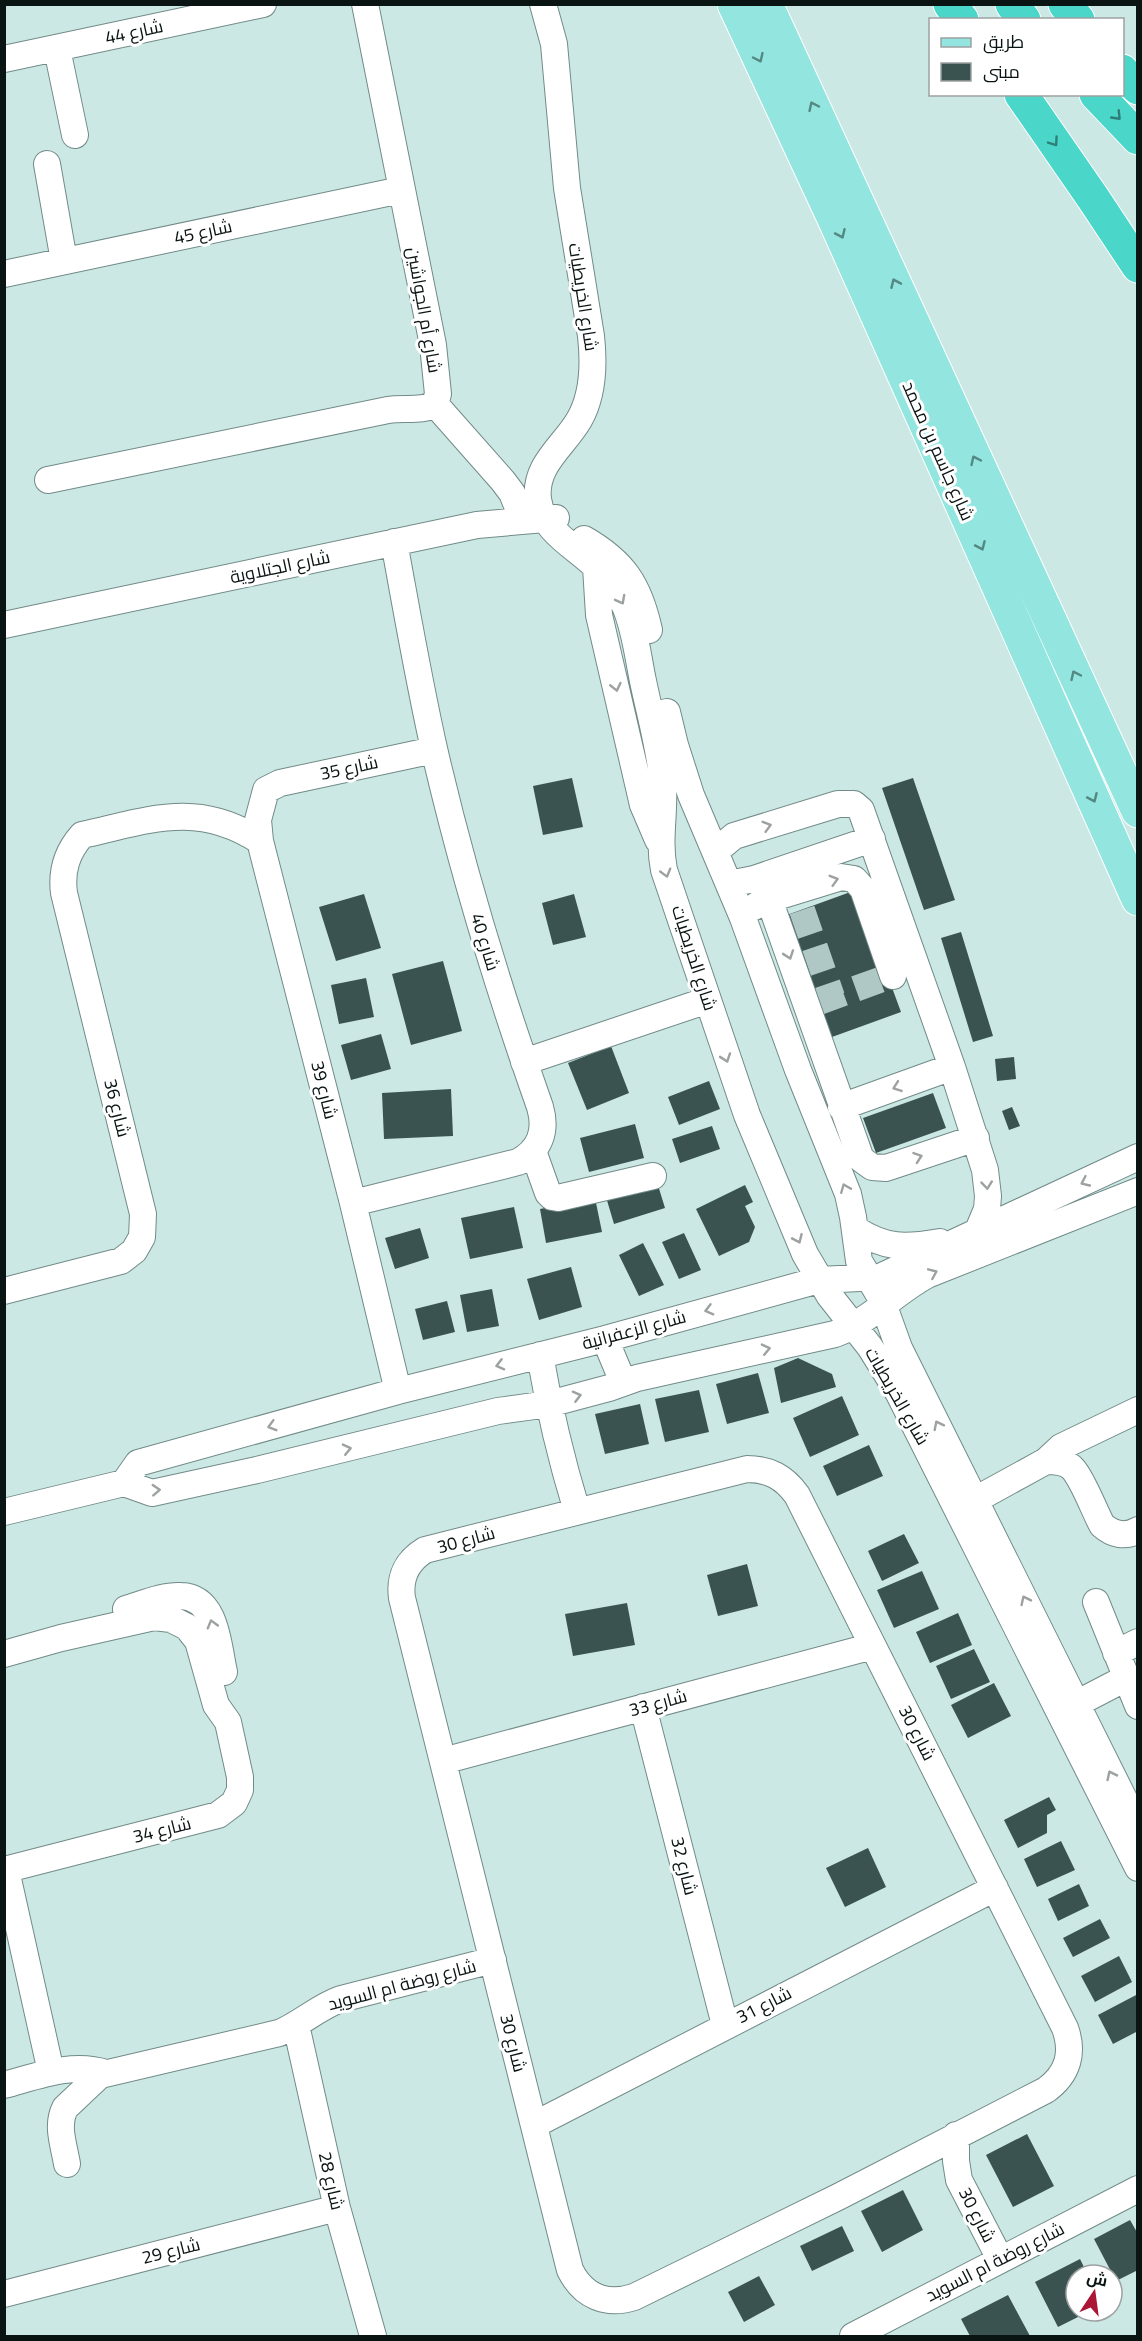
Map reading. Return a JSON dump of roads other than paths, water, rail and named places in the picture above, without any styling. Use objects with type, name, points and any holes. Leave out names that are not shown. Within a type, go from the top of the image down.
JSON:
[{"type":"highway","points":[[950,4],[960,18]]},
{"type":"highway","points":[[1012,4],[1022,18]]},
{"type":"highway","points":[[1065,4],[1076,18]]},
{"type":"highway","points":[[1124,73],[1137,88]]},
{"type":"highway","points":[[1022,96],[1094,198],[1137,266]]},
{"type":"highway","points":[[1098,96],[1137,138]]},
{"type":"main road","name":"شارع جاسم بن محمد","points":[[734,4],[835,221],[1137,899]]},
{"type":"main road","name":"شارع جاسم بن محمد","points":[[766,4],[1137,811]]},
{"type":"street","name":"شارع 44","points":[[4,59],[263,4]]},
{"type":"street","name":"شارع أم الجواشين","points":[[365,4],[433,345],[438,394],[435,404]]},
{"type":"street","name":"شارع الخريطيات","points":[[543,4],[554,44],[567,188],[593,348],[587,422]]},
{"type":"street","name":"شارع الخريطيات","points":[[556,4],[567,53],[578,185],[608,369],[605,398],[587,422],[548,460],[539,479],[538,501],[542,519],[596,567],[617,592],[631,621],[660,766],[663,801],[660,844],[664,870],[754,1134],[805,1254],[819,1280],[880,1362],[903,1400],[1137,1868]]},
{"type":"street","points":[[57,49],[75,135]]},
{"type":"street","points":[[47,164],[64,261]]},
{"type":"street","name":"شارع 45","points":[[4,274],[401,190]]},
{"type":"street","points":[[48,480],[388,410],[404,407],[426,408],[435,404],[512,493],[542,519]]},
{"type":"street","name":"شارع الخريطيات","points":[[542,519],[573,533],[612,557],[626,572],[637,590],[646,615],[675,745],[691,795],[743,918],[798,1070],[848,1194],[859,1261],[878,1290],[899,1348],[1137,1827]]},
{"type":"street","name":"شارع الجتلاوية","points":[[4,625],[477,525],[542,519]]},
{"type":"street","name":"شارع 40","points":[[394,542],[434,750],[478,920],[542,1116],[542,1135],[533,1151]]},
{"type":"street","points":[[596,567],[598,607],[604,638],[643,806],[660,844]]},
{"type":"street","name":"شارع 35","points":[[266,790],[280,783],[434,750]]},
{"type":"street","name":"شارع 39","points":[[266,790],[258,820],[260,841],[353,1203],[398,1391]]},
{"type":"street","points":[[663,801],[691,795]]},
{"type":"street","points":[[716,851],[734,836],[843,803],[854,804],[864,815],[872,839],[900,973]]},
{"type":"street","name":"شارع 36","points":[[4,1291],[122,1261],[138,1244],[143,1230],[143,1214],[64,893],[63,875],[67,857],[82,835],[183,815],[214,819],[233,825],[260,841]]},
{"type":"street","points":[[729,884],[754,879],[872,839]]},
{"type":"street","points":[[743,918],[757,904],[769,899],[798,901],[841,877],[850,877],[858,881],[900,973],[952,1066],[988,1183],[987,1209],[968,1237],[908,1247],[880,1243],[855,1229]]},
{"type":"street","points":[[769,899],[812,1004],[842,1107],[861,1159],[872,1167],[894,1166],[976,1138]]},
{"type":"street","points":[[524,1062],[708,1000]]},
{"type":"street","points":[[842,1107],[952,1066]]},
{"type":"street","points":[[353,1203],[510,1165],[526,1158],[533,1151],[548,1193],[552,1197],[558,1198],[653,1176]]},
{"type":"street","name":"شارع الزعفرانية","points":[[124,1483],[138,1463],[398,1391],[605,1339],[819,1280],[869,1279],[892,1272],[1137,1157]]},
{"type":"street","points":[[4,1512],[124,1483],[152,1492],[257,1470],[498,1411],[549,1404],[623,1382],[835,1334],[854,1326],[927,1275],[1137,1191]]},
{"type":"street","points":[[605,1339],[623,1382]]},
{"type":"street","points":[[540,1355],[549,1404],[577,1511]]},
{"type":"street","points":[[975,1500],[1046,1461],[1061,1447],[1137,1410]]},
{"type":"street","points":[[1046,1461],[1062,1462],[1074,1470],[1102,1525],[1108,1530],[1124,1535],[1137,1530]]},
{"type":"street","name":"شارع 30","points":[[757,1469],[784,1480],[797,1495],[873,1646],[1065,2028],[1070,2047],[1069,2057],[1061,2076],[1046,2090],[634,2297],[613,2301],[592,2296],[583,2289],[570,2270],[402,1598],[402,1579],[405,1570],[417,1555],[425,1550],[737,1470],[757,1469]]},
{"type":"street","name":"شارع 34","points":[[4,1654],[61,1638],[77,1625],[95,1617],[172,1597],[188,1596],[195,1599],[202,1604],[211,1617],[230,1700],[228,1722],[241,1784],[234,1803],[224,1812],[5,1870],[51,2072]]},
{"type":"street","points":[[1076,1704],[1134,1696],[1127,1647],[1096,1602]]},
{"type":"street","name":"شارع 33","points":[[443,1761],[873,1646]]},
{"type":"street","name":"شارع 32","points":[[643,1707],[725,2025]]},
{"type":"street","name":"شارع 31","points":[[534,2125],[995,1888]]},
{"type":"street","name":"شارع روضة ام السويد","points":[[67,2164],[60,2122],[65,2108],[82,2093],[90,2082],[106,2073],[270,2035],[296,2025],[318,2009],[341,1999],[493,1960]]},
{"type":"street","name":"شارع 28","points":[[296,2025],[337,2208],[373,2337]]},
{"type":"street","name":"شارع روضة ام السويد","points":[[4,2085],[51,2072],[84,2068],[106,2073]]},
{"type":"street","name":"شارع 30","points":[[956,2135],[959,2180],[1000,2259]]},
{"type":"street","name":"شارع روضة ام السويد","points":[[853,2337],[1137,2189]]},
{"type":"street","name":"شارع 29","points":[[4,2294],[337,2208]]},
{"type":"tunnel","points":[[802,910],[832,997]]},
{"type":"tunnel","points":[[819,1002],[888,977]]}]
